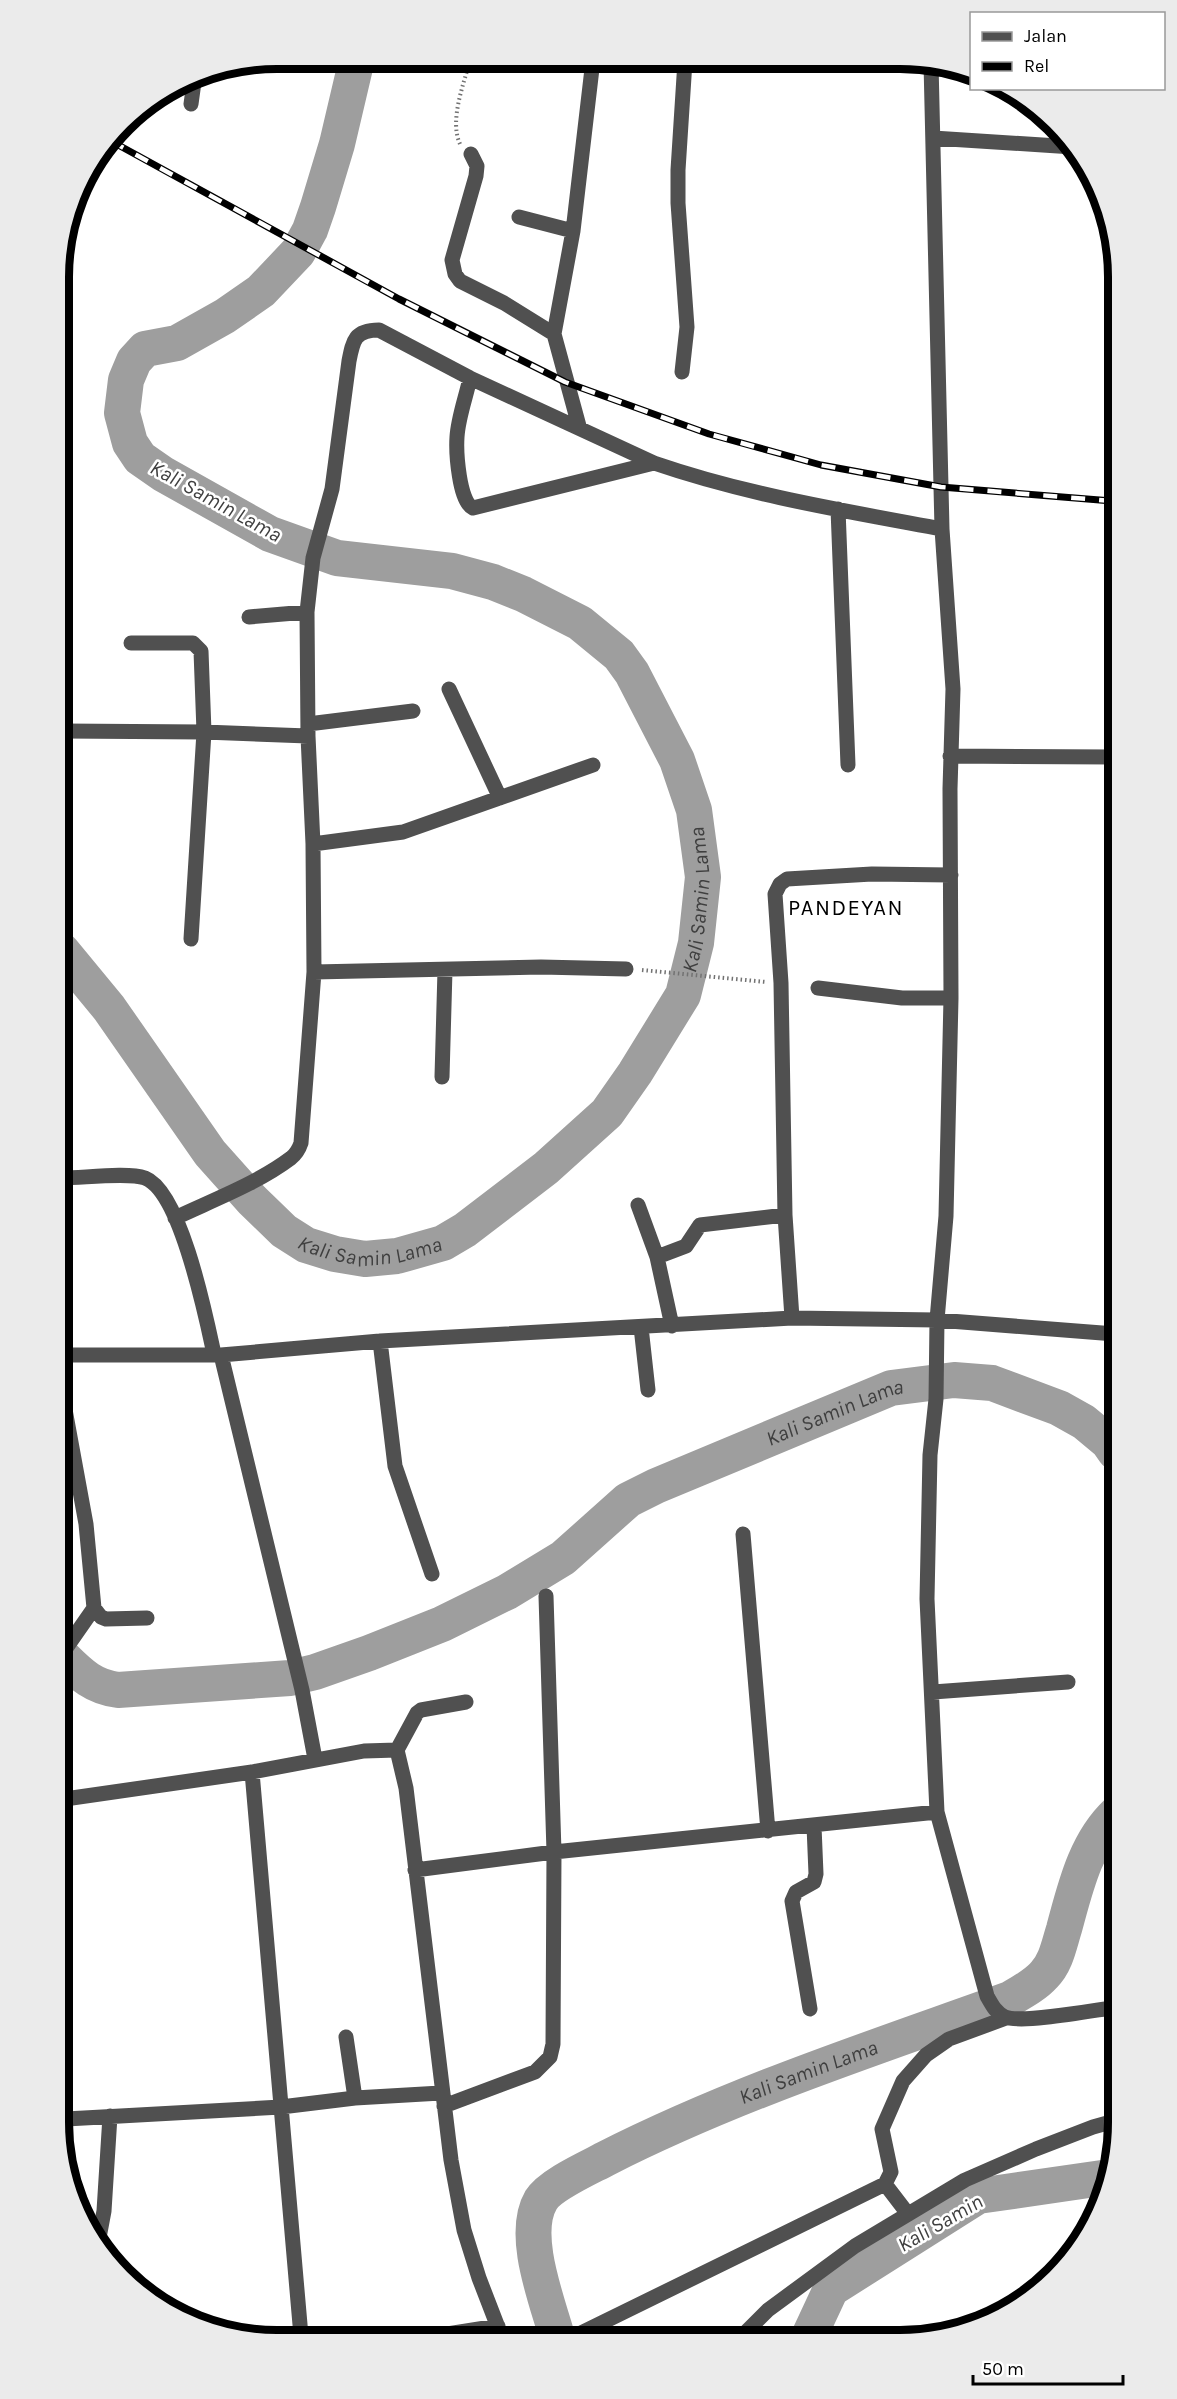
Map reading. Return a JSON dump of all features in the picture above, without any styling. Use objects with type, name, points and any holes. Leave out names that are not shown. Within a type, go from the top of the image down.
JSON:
[{"type":"street","points":[[579,426],[565,382],[554,334],[573,231],[592,69]]},
{"type":"street","points":[[682,372],[687,327],[678,170],[684,69]]},
{"type":"street","points":[[931,72],[942,529],[953,689],[950,756],[951,998],[946,1216],[937,1320],[936,1399],[930,1455],[927,1599],[937,1812],[987,1996],[993,2008],[1006,2018]]},
{"type":"street","points":[[191,104],[193,87]]},
{"type":"street","points":[[933,138],[1061,146]]},
{"type":"street","points":[[471,154],[477,166],[476,176],[452,260],[455,274],[465,283],[504,303],[554,334]]},
{"type":"street","points":[[519,217],[573,231]]},
{"type":"street","points":[[176,1218],[274,1169],[293,1157],[302,1143],[314,972],[307,612],[315,551],[332,489],[352,342],[356,337],[369,330],[379,330],[470,378],[654,462],[713,481],[942,529]]},
{"type":"street","points":[[470,378],[457,436],[459,473],[465,501],[473,508],[654,462]]},
{"type":"street","points":[[838,509],[848,765]]},
{"type":"street","points":[[249,617],[307,612]]},
{"type":"street","points":[[131,643],[193,644],[199,647],[202,660],[204,732],[191,939]]},
{"type":"street","points":[[449,689],[500,798]]},
{"type":"street","points":[[69,731],[308,730],[413,711]]},
{"type":"street","points":[[950,756],[1108,757]]},
{"type":"street","points":[[313,844],[388,835],[592,765]]},
{"type":"street","points":[[792,1318],[785,1215],[781,983],[776,894],[783,881],[872,874],[951,875]]},
{"type":"street","points":[[314,972],[540,967],[626,969]]},
{"type":"street","points":[[442,1077],[445,970]]},
{"type":"street","points":[[818,988],[902,998],[951,998]]},
{"type":"street","points":[[69,1178],[142,1177],[157,1186],[176,1218],[200,1288],[217,1354],[302,1690],[315,1759]]},
{"type":"street","points":[[638,1205],[657,1257],[672,1326]]},
{"type":"street","points":[[657,1257],[686,1246],[700,1225],[785,1215]]},
{"type":"street","points":[[69,1355],[217,1354],[380,1341],[792,1318],[937,1320],[1108,1333]]},
{"type":"street","points":[[641,1327],[648,1390]]},
{"type":"street","points":[[380,1341],[394,1466],[432,1574]]},
{"type":"street","points":[[69,1431],[86,1524],[94,1608],[101,1617],[106,1619],[147,1618]]},
{"type":"street","points":[[743,1534],[768,1831]]},
{"type":"street","points":[[69,2119],[281,2107],[355,2098],[443,2099],[535,2072],[550,2057],[553,2044],[554,1852],[546,1596]]},
{"type":"street","points":[[69,1644],[94,1608]]},
{"type":"street","points":[[933,1692],[1068,1682]]},
{"type":"street","points":[[466,1702],[421,1710],[417,1713],[397,1750],[406,1788],[451,2160],[464,2230],[499,2330]]},
{"type":"street","points":[[69,1797],[252,1773],[315,1759],[378,1749],[397,1750]]},
{"type":"street","points":[[252,1773],[301,2330]]},
{"type":"street","points":[[415,1870],[554,1852],[937,1812]]},
{"type":"street","points":[[810,2009],[792,1901],[796,1893],[814,1882],[816,1874],[814,1826]]},
{"type":"street","points":[[587,2330],[885,2184],[891,2172],[882,2128],[903,2081],[926,2055],[949,2038],[1006,2018],[1027,2019],[1108,2008]]},
{"type":"street","points":[[346,2037],[355,2098]]},
{"type":"street","points":[[100,2231],[104,2211],[110,2116]]},
{"type":"street","points":[[748,2330],[787,2295],[855,2246],[965,2180],[1046,2145],[1108,2123]]},
{"type":"street","points":[[885,2184],[908,2214]]},
{"type":"path","points":[[457,122],[468,69]]},
{"type":"path","points":[[626,969],[781,983]]},
{"type":"waterway","name":"Kali Samin Lama","points":[[69,959],[109,1008],[210,1153],[252,1200],[284,1231],[306,1245],[335,1254],[365,1259],[397,1256],[443,1243],[465,1230],[546,1168],[607,1113],[635,1073],[683,995],[696,943],[703,877],[694,810],[677,760],[632,673],[619,655],[580,623],[523,594],[493,582],[452,571],[337,558],[270,534],[163,474],[140,458],[130,443],[122,413],[126,380],[134,361],[145,349],[177,343],[225,316],[261,291],[298,252],[310,230],[318,207],[337,144],[355,69]]},
{"type":"waterway","name":"Kali Samin Lama","points":[[69,1663],[88,1679],[118,1690],[290,1678],[315,1672],[442,1624],[507,1592],[563,1558],[628,1500],[656,1486],[891,1388],[954,1380],[992,1383],[1059,1408],[1084,1422],[1108,1442]]},
{"type":"waterway","name":"Kali Samin Lama","points":[[555,2330],[534,2248],[535,2214],[546,2194],[589,2167],[704,2113],[754,2092],[1010,1999],[1028,1988],[1040,1979],[1054,1959],[1083,1867],[1089,1852],[1108,1823]]},
{"type":"waterway","name":"Kali Samin","points":[[812,2330],[831,2289],[978,2196],[1100,2178]]},
{"type":"railway","points":[[117,144],[399,299],[565,382],[709,434],[821,465],[941,487],[1108,501]]},
{"type":"district","name":"PANDEYAN","points":[[846,907]]}]
